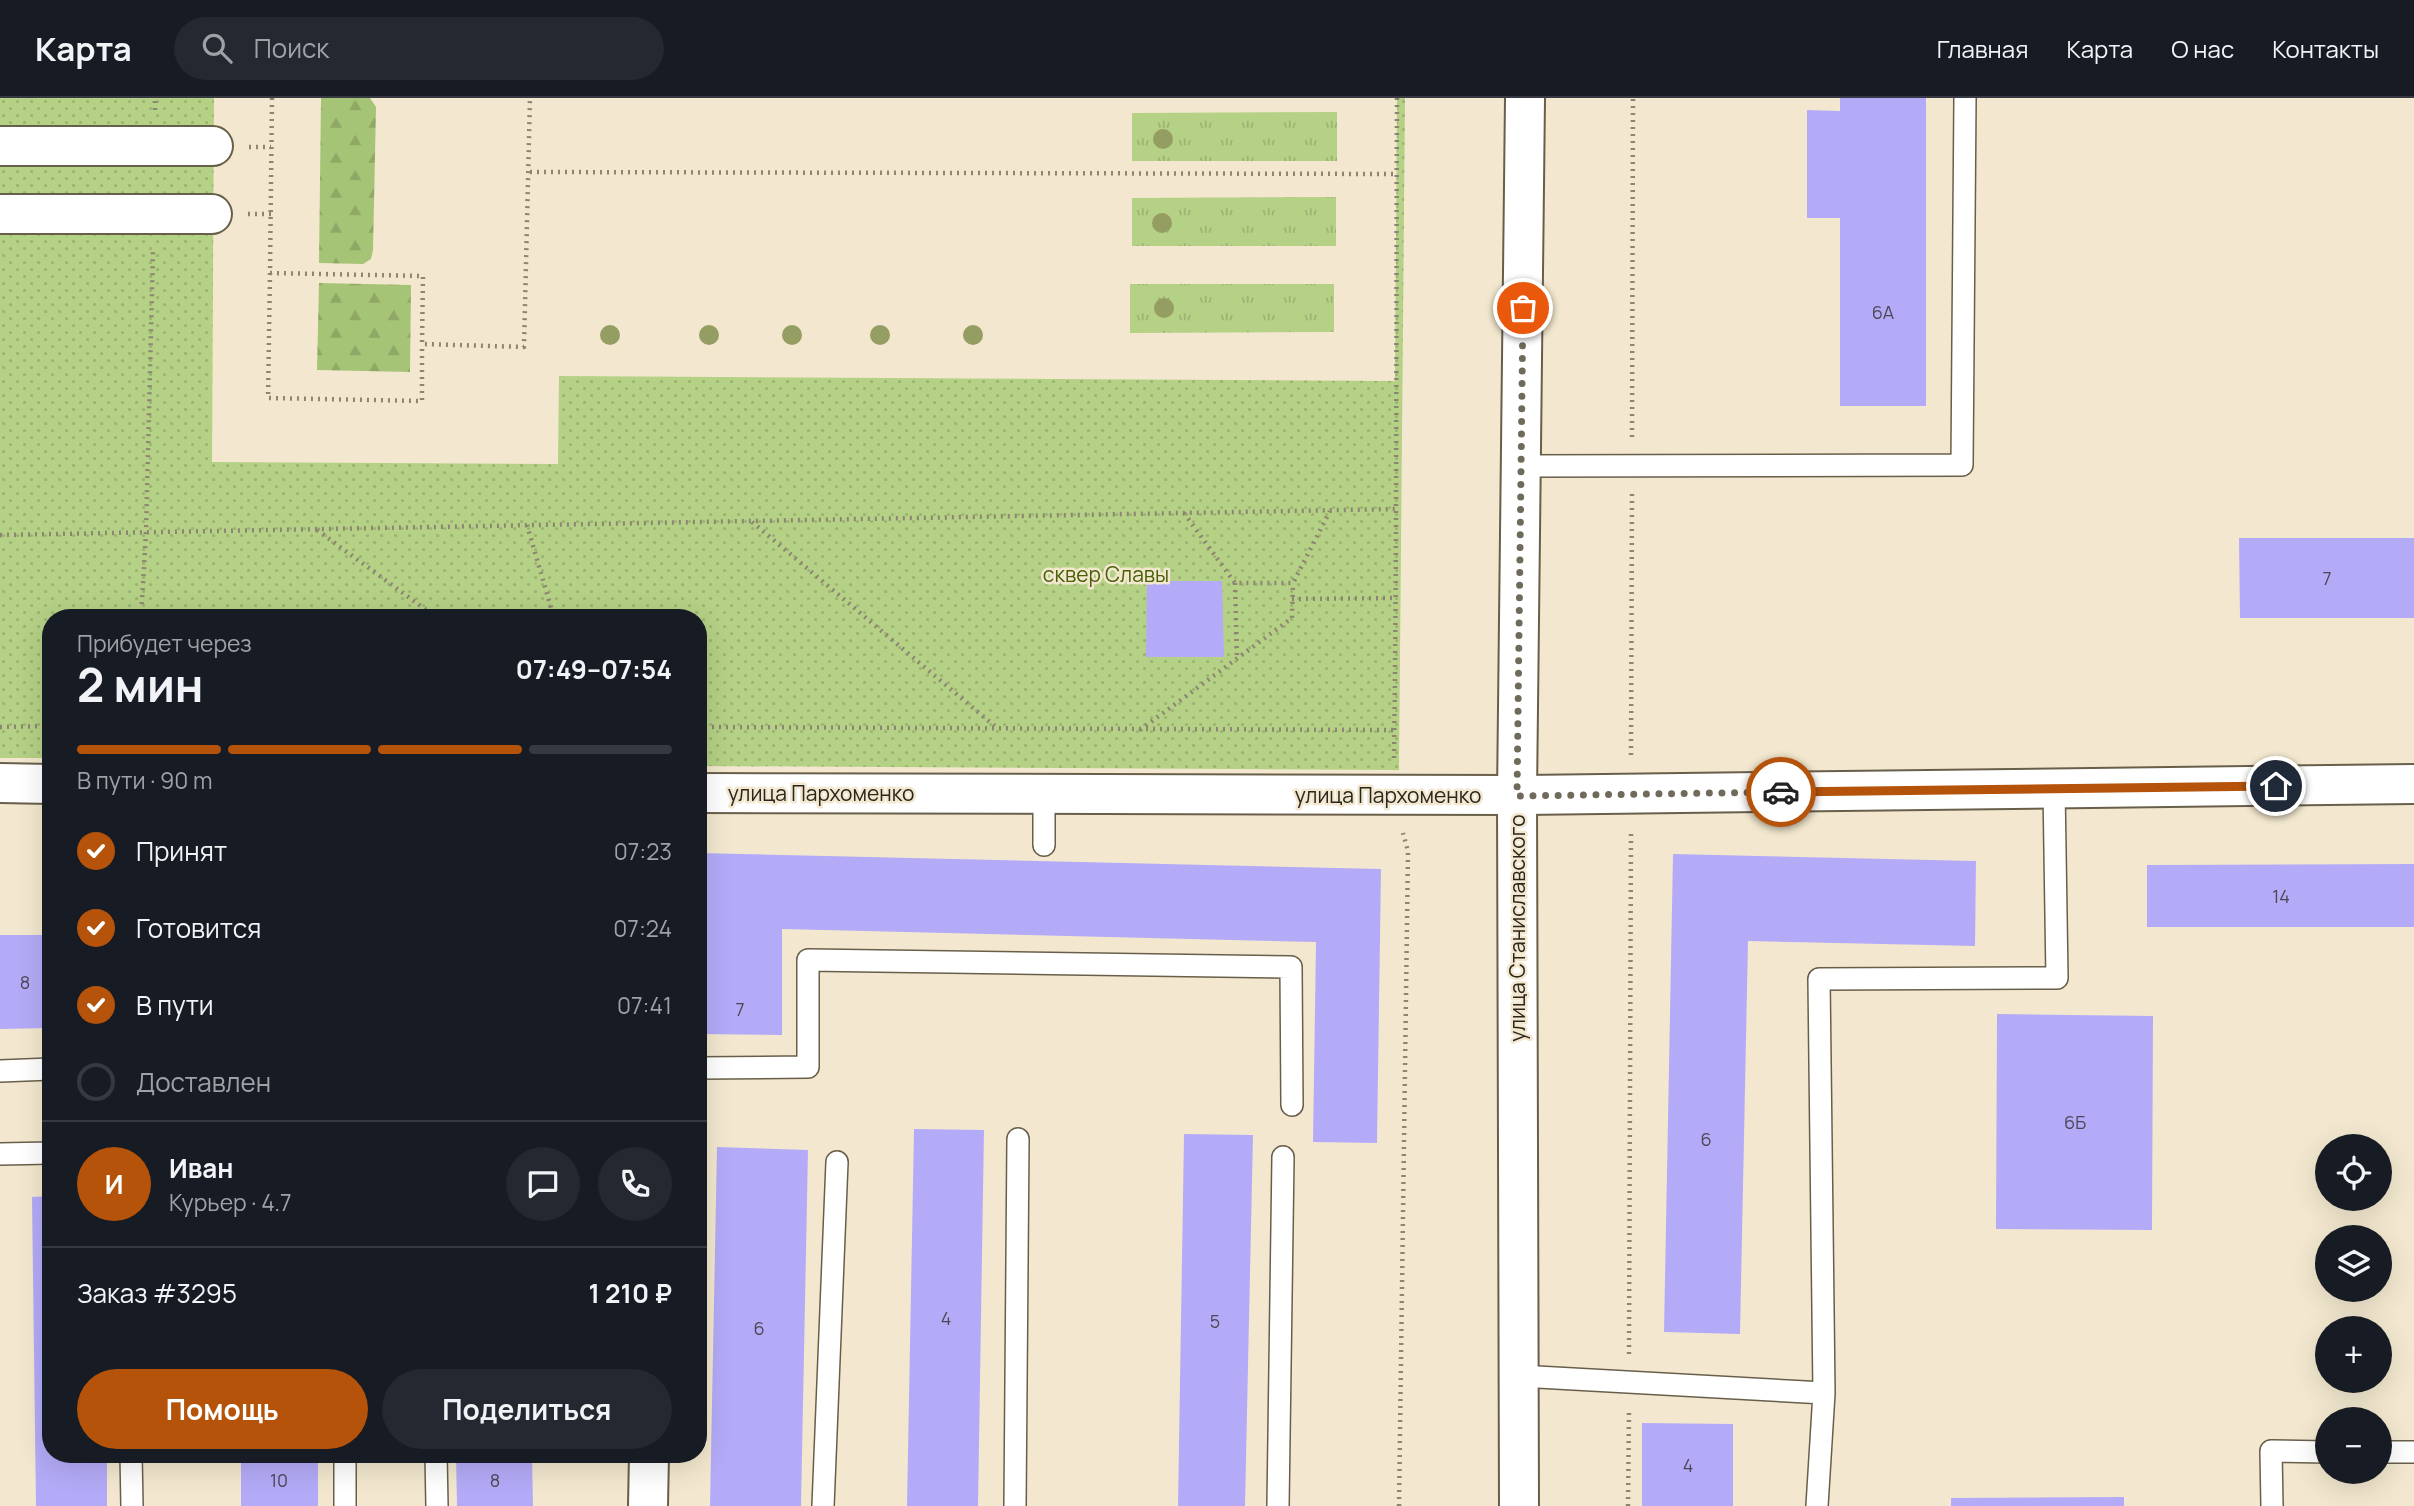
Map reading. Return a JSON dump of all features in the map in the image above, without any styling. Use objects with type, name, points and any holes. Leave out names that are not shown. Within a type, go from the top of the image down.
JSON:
[{"type":"street","name":"улица Станиславского","points":[[1519,1506],[1517,796],[1525,98]]},
{"type":"street","points":[[0,146],[214,146]]},
{"type":"street","points":[[0,214],[212,214]]},
{"type":"street","points":[[0,783],[42,784]]},
{"type":"street","name":"улица Пархоменко","points":[[707,793],[1517,796],[2414,784]]},
{"type":"street","points":[[648,1506],[649,1463]]},
{"type":"lane","points":[[1521,466],[1962,465],[1965,98]]},
{"type":"lane","points":[[1817,1506],[1824,1393],[1819,979],[2057,978],[2054,788]]},
{"type":"lane","points":[[1044,794],[1044,845]]},
{"type":"lane","points":[[707,1068],[808,1067],[808,960],[1291,967],[1292,1105]]},
{"type":"lane","points":[[0,1071],[42,1069]]},
{"type":"lane","points":[[1015,1506],[1018,1139]]},
{"type":"lane","points":[[0,1154],[42,1153]]},
{"type":"lane","points":[[1278,1506],[1283,1157]]},
{"type":"lane","points":[[823,1506],[837,1162]]},
{"type":"lane","points":[[1518,1376],[1824,1393]]},
{"type":"lane","points":[[2272,1506],[2272,1451],[2315,1451]]},
{"type":"lane","points":[[2392,1452],[2414,1452]]},
{"type":"lane","points":[[131,1463],[132,1506]]},
{"type":"lane","points":[[345,1463],[345,1506]]},
{"type":"lane","points":[[436,1463],[437,1506]]},
{"type":"path","points":[[154,147],[155,98]]},
{"type":"path","points":[[270,273],[424,276],[422,401],[268,398],[272,98]]},
{"type":"path","points":[[422,344],[524,346],[530,98]]},
{"type":"path","points":[[1397,98],[1394,795],[1408,851],[1399,1506]]},
{"type":"path","points":[[530,172],[1397,174]]},
{"type":"path","points":[[142,609],[154,213]]},
{"type":"path","points":[[0,535],[1397,509]]},
{"type":"path","points":[[1140,731],[1292,618],[1293,583],[1331,510]]},
{"type":"path","points":[[1184,513],[1235,583],[1237,659]]},
{"type":"path","points":[[751,521],[999,729]]},
{"type":"path","points":[[527,525],[551,609]]},
{"type":"path","points":[[316,529],[426,609]]},
{"type":"path","points":[[1235,583],[1293,583]]},
{"type":"path","points":[[1292,599],[1394,598]]},
{"type":"path","points":[[0,727],[42,726]]},
{"type":"path","points":[[707,727],[1395,730]]},
{"type":"green space","name":"сквер Славы","points":[[0,98],[214,98],[212,462],[558,464],[559,376],[1395,381],[1397,98],[1405,98],[1399,770],[707,766],[707,609],[42,609],[42,758],[0,758]]},
{"type":"green space","points":[[321,98],[370,98],[376,107],[373,250],[371,259],[363,264],[319,263]]},
{"type":"green space","points":[[1337,112],[1337,161],[1132,161],[1132,113]]},
{"type":"green space","points":[[1336,197],[1336,246],[1132,246],[1132,198]]},
{"type":"green space","points":[[319,283],[411,285],[410,372],[317,370]]},
{"type":"green space","points":[[1130,284],[1334,284],[1334,332],[1130,333]]},
{"type":"building","points":[[1840,98],[1926,98],[1926,406],[1840,406],[1840,218],[1807,218],[1807,110],[1840,111]]},
{"type":"building","points":[[2239,538],[2414,538],[2414,618],[2240,618]]},
{"type":"building","points":[[1147,581],[1222,581],[1224,657],[1146,657]]},
{"type":"building","points":[[707,853],[1381,869],[1377,1143],[1313,1142],[1316,942],[782,929],[782,1035],[707,1034]]},
{"type":"building","points":[[1673,854],[1976,861],[1975,946],[1748,941],[1740,1334],[1664,1332]]},
{"type":"building","points":[[2414,864],[2414,927],[2147,927],[2147,865]]},
{"type":"building","points":[[0,935],[42,935],[42,1028],[0,1029]]},
{"type":"building","points":[[1997,1014],[2153,1016],[2152,1230],[1996,1229]]},
{"type":"building","points":[[914,1129],[984,1130],[978,1506],[907,1506]]},
{"type":"building","points":[[1184,1134],[1253,1135],[1245,1506],[1178,1506]]},
{"type":"building","points":[[717,1147],[808,1150],[801,1506],[710,1506]]},
{"type":"building","points":[[42,1196],[42,1463],[107,1463],[107,1506],[36,1506],[32,1197]]},
{"type":"building","points":[[1642,1423],[1733,1424],[1733,1506],[1642,1506]]},
{"type":"building","points":[[241,1463],[318,1463],[318,1506],[241,1506]]},
{"type":"building","points":[[456,1463],[532,1463],[533,1506],[457,1506]]},
{"type":"building","points":[[2124,1497],[2124,1506],[1951,1506],[1951,1498]]},
{"type":"way so far","points":[[1523,308],[1517,796],[1781,792]]},
{"type":"route","points":[[1781,792],[2276,786]]}]
